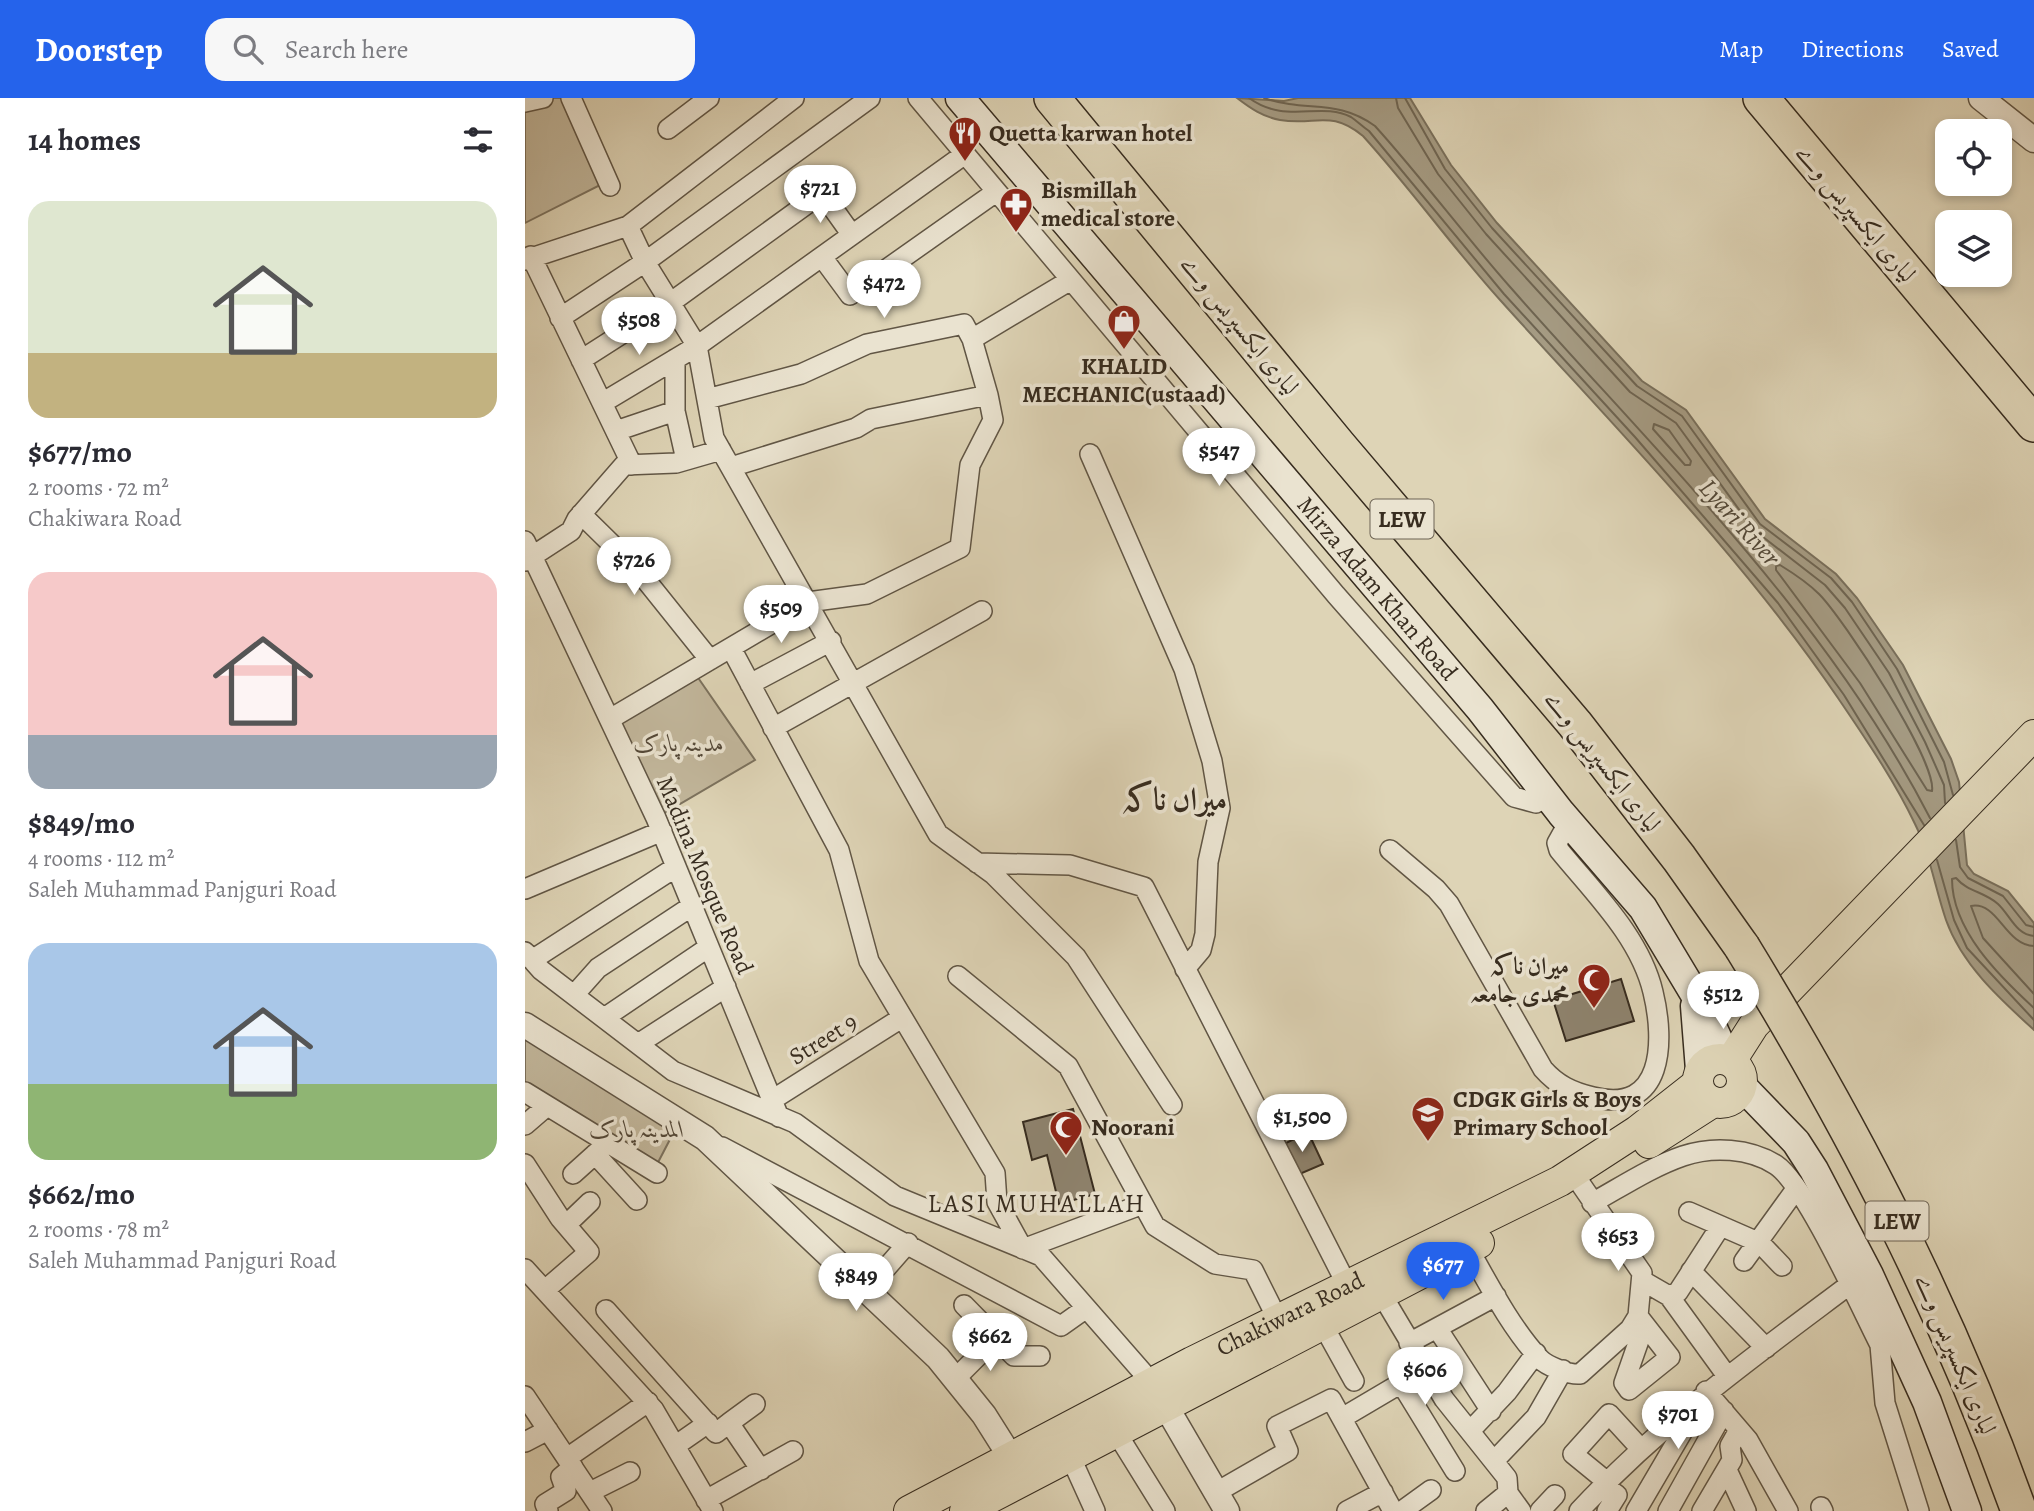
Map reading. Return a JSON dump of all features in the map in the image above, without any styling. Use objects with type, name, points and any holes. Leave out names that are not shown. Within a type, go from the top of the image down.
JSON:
[{"type":"highway","name":"لیاری ایکسپریس وے","points":[[1052,98],[1338,445],[1575,724],[1679,858],[1742,947],[1826,1085],[1900,1226],[1966,1373],[2019,1511]]},
{"type":"highway","name":"لیاری ایکسپریس وے","points":[[1761,98],[2034,424]]},
{"type":"main road","name":"Mirza Adam Khan Road","points":[[960,98],[1480,709],[1547,796],[1643,908],[1693,996],[1706,1013],[1719,1077],[1796,1142],[1814,1170],[1888,1317],[1927,1402],[1967,1511]]},
{"type":"main road","points":[[1719,1077],[1746,1033],[2034,736]]},
{"type":"main road","name":"Chakiwara Road","points":[[965,1511],[1018,1468],[1071,1458],[1116,1432],[1160,1395],[1277,1320],[1366,1286],[1582,1187],[1719,1077]]},
{"type":"main road","name":"Chakiwara Road","points":[[909,1511],[1018,1468],[1160,1395],[1324,1327],[1366,1286]]},
{"type":"street","points":[[525,103],[543,98]]},
{"type":"street","points":[[571,98],[610,186]]},
{"type":"street","points":[[668,129],[709,98]]},
{"type":"street","points":[[632,465],[528,258],[628,226],[794,98]]},
{"type":"street","points":[[560,318],[645,262],[870,98]]},
{"type":"street","points":[[918,98],[1335,595],[1514,797],[1536,803],[1547,796]]},
{"type":"street","points":[[1985,99],[2034,140]]},
{"type":"street","points":[[602,403],[697,346],[965,154]]},
{"type":"street","points":[[822,257],[850,295],[996,192]]},
{"type":"street","points":[[581,360],[670,303],[822,193],[852,235]]},
{"type":"street","points":[[628,226],[645,262],[697,346],[715,438],[938,834],[993,874],[1076,957],[1172,1105]]},
{"type":"street","points":[[972,339],[1069,281]]},
{"type":"street","points":[[610,719],[808,602],[867,594],[960,548],[970,466],[993,421],[972,339],[964,324],[874,342],[801,374],[707,399]]},
{"type":"street","points":[[675,359],[675,411],[687,460]]},
{"type":"street","points":[[528,553],[571,531],[581,514],[624,465],[726,459],[856,428],[871,419],[988,395]]},
{"type":"street","points":[[616,431],[675,411]]},
{"type":"street","points":[[1090,454],[1184,669],[1212,761],[1220,808],[1208,862],[1205,934],[1201,950],[1185,970]]},
{"type":"street","points":[[581,514],[637,569],[710,660]]},
{"type":"street","name":"Madina Mosque Road","points":[[528,553],[662,831],[776,1108]]},
{"type":"street","points":[[773,727],[982,611]]},
{"type":"street","points":[[750,684],[831,641]]},
{"type":"street","points":[[731,648],[839,850],[869,961],[900,1019],[995,1173],[997,1202],[1023,1249]]},
{"type":"street","points":[[1390,850],[1436,889],[1449,904],[1543,1069],[1555,1083],[1599,1099],[1629,1099],[1647,1086],[1657,1061],[1658,1029],[1653,993],[1644,966],[1626,933],[1559,850],[1557,843],[1562,834],[1572,826]]},
{"type":"street","points":[[525,889],[662,831]]},
{"type":"street","points":[[977,863],[1070,865],[1144,887],[1185,970],[1366,1286],[1470,1431],[1495,1460],[1507,1478],[1508,1493],[1521,1511]]},
{"type":"street","points":[[676,867],[528,956],[673,1071],[776,1108],[895,1196],[1041,1256],[1160,1395],[1222,1506],[1288,1451],[1277,1426],[1331,1399],[1393,1511]]},
{"type":"street","points":[[574,995],[598,968],[692,906]]},
{"type":"street","points":[[604,1018],[709,947]]},
{"type":"street","points":[[958,976],[1068,1066],[1155,1226],[1215,1264],[1253,1270],[1277,1320]]},
{"type":"street","points":[[638,1044],[726,986]]},
{"type":"street","name":"Street 9","points":[[776,1108],[900,1019]]},
{"type":"street","points":[[525,1025],[705,1138],[1061,1326],[1085,1309]]},
{"type":"street","points":[[525,1092],[601,1149],[657,1173]]},
{"type":"street","points":[[525,1125],[547,1106]]},
{"type":"street","points":[[705,1138],[938,1358],[1018,1468]]},
{"type":"street","points":[[573,1174],[601,1149]]},
{"type":"street","points":[[601,1149],[637,1200]]},
{"type":"street","points":[[1464,1241],[1496,1296],[1541,1361],[1580,1374],[1641,1321],[1643,1281],[1643,1273],[1582,1187],[1685,1155],[1725,1150],[1743,1152],[1776,1166],[1796,1189],[1880,1345],[1885,1403],[1919,1511]]},
{"type":"street","points":[[525,1164],[566,1225],[589,1252],[545,1290]]},
{"type":"street","points":[[1744,1261],[1796,1189]]},
{"type":"street","points":[[566,1225],[590,1202]]},
{"type":"street","points":[[1023,1249],[1143,1204]]},
{"type":"street","points":[[1689,1212],[1760,1242],[1782,1266]]},
{"type":"street","points":[[1669,1296],[1678,1292],[1720,1227]]},
{"type":"street","points":[[866,1291],[908,1243]]},
{"type":"street","points":[[525,1269],[648,1402],[709,1505],[793,1451]]},
{"type":"street","points":[[1691,1271],[1766,1348]]},
{"type":"street","points":[[1643,1281],[1669,1296],[1727,1376]]},
{"type":"street","points":[[1579,1511],[1605,1483],[1706,1391],[1849,1285]]},
{"type":"street","points":[[1409,1343],[1496,1296]]},
{"type":"street","points":[[964,1305],[1014,1356],[1039,1356]]},
{"type":"street","points":[[606,1310],[716,1433],[755,1404]]},
{"type":"street","points":[[1880,1345],[1893,1331],[1888,1317]]},
{"type":"street","points":[[1324,1327],[1354,1381]]},
{"type":"street","points":[[1437,1328],[1491,1411]]},
{"type":"street","points":[[955,1379],[996,1338]]},
{"type":"street","points":[[1470,1431],[1491,1411],[1536,1353]]},
{"type":"street","points":[[1342,1418],[1425,1369]]},
{"type":"street","points":[[1495,1460],[1536,1417],[1563,1370]]},
{"type":"street","points":[[1401,1383],[1455,1471]]},
{"type":"street","points":[[1706,1391],[1739,1430],[1788,1511]]},
{"type":"street","points":[[1636,1511],[1706,1391]]},
{"type":"street","points":[[525,1396],[602,1511]]},
{"type":"street","points":[[548,1511],[545,1504],[566,1490],[561,1477],[570,1462],[648,1402]]},
{"type":"street","points":[[1668,1511],[1724,1411]]},
{"type":"street","points":[[1607,1511],[1617,1495],[1573,1454],[1609,1414],[1641,1449]]},
{"type":"street","points":[[675,1446],[708,1423]]},
{"type":"street","points":[[729,1423],[761,1470]]},
{"type":"street","points":[[525,1442],[548,1430]]},
{"type":"street","points":[[1702,1511],[1732,1460],[1730,1446],[1739,1430]]},
{"type":"street","points":[[1116,1432],[1165,1511]]},
{"type":"street","points":[[1071,1458],[1095,1511]]},
{"type":"street","points":[[1727,1470],[1747,1511]]},
{"type":"street","points":[[590,1492],[630,1472]]},
{"type":"street","points":[[1402,1511],[1431,1490]]},
{"type":"street","points":[[1347,1511],[1383,1492]]},
{"type":"street","points":[[1486,1511],[1508,1493]]},
{"type":"street","points":[[1540,1511],[1555,1494]]},
{"type":"green space","points":[[574,98],[612,179],[525,223],[525,100]]},
{"type":"green space","name":"مدینہ پارک","points":[[692,669],[755,760],[656,818],[610,719]]},
{"type":"green space","name":"المدینہ پارک","points":[[525,1025],[679,1122],[653,1172],[525,1092]]},
{"type":"water","name":"Lyari River","points":[[1237,98],[1284,101],[1298,98],[1410,98],[1451,165],[1497,223],[1642,381],[1686,410],[1765,519],[1836,574],[1857,598],[1903,665],[1951,759],[1959,782],[1967,865],[1974,874],[2008,891],[2034,923],[2034,1030],[1983,980],[1962,952],[1946,920],[1920,835],[1889,775],[1800,645],[1719,543],[1483,281],[1363,136],[1341,123],[1332,121],[1274,119],[1257,112]]},
{"type":"building","name":"میران ناکہ محمدی جامعہ","points":[[1621,979],[1634,1021],[1566,1041],[1553,1000]]},
{"type":"building","name":"Noorani","points":[[1073,1109],[1095,1194],[1059,1204],[1047,1155],[1032,1160],[1023,1122]]},
{"type":"building","points":[[1308,1132],[1323,1164],[1295,1176],[1280,1146]]},
{"type":"place","name":"Quetta karwan hotel","points":[[965,163]]},
{"type":"place","name":"Bismillah medical store","points":[[1016,234]]},
{"type":"place","name":"KHALID MECHANIC(ustaad)","points":[[1124,351]]},
{"type":"place","name":"میران ناکہ محمدی جامعہ","points":[[1594,1010]]},
{"type":"place","name":"CDGK Girls & Boys Primary School","points":[[1428,1143]]},
{"type":"place","name":"Noorani","points":[[1066,1157]]},
{"type":"district","name":"میراں ناکہ","points":[[1174,799]]},
{"type":"district","name":"LASI MUHALLAH","points":[[1037,1203]]}]
